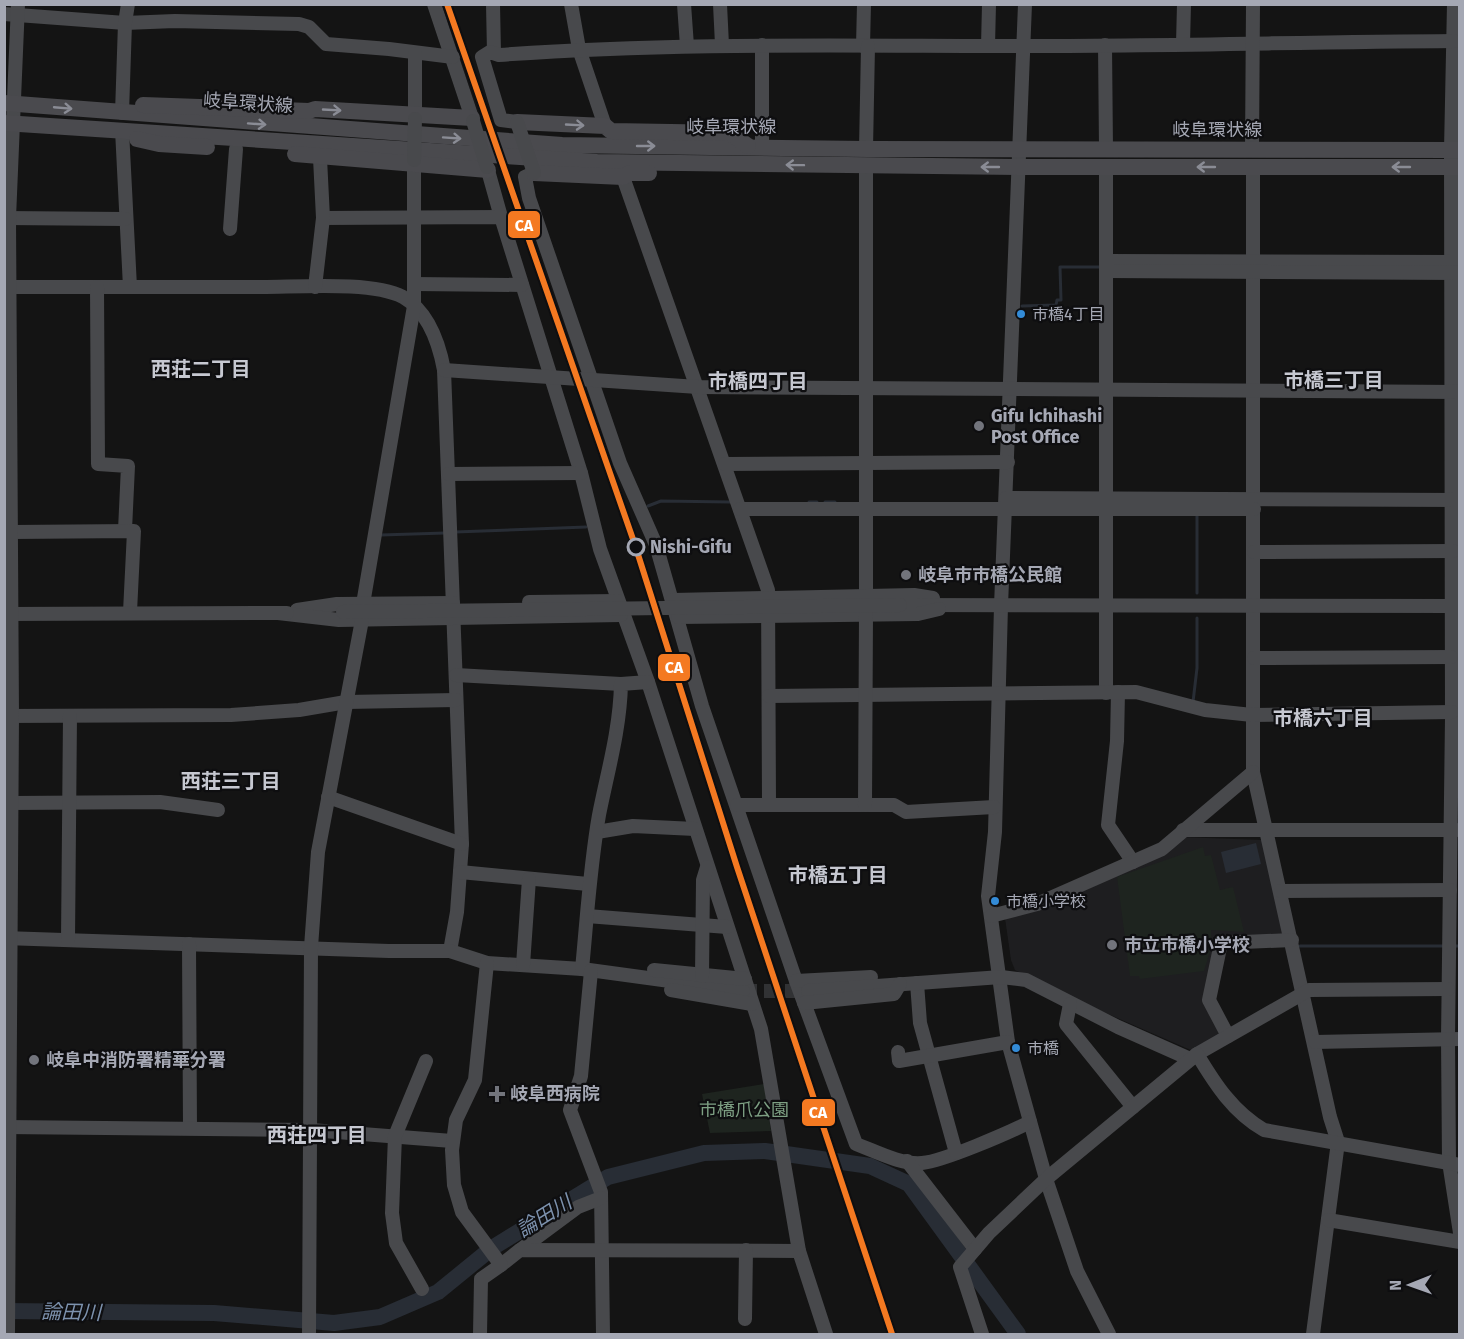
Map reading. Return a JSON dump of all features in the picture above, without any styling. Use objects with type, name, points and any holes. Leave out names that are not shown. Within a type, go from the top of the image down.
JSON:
[{"type":"main road","name":"岐阜環状線","points":[[8,104],[126,121],[405,151],[586,161],[749,165],[866,158],[1020,158],[1107,166],[1456,167]]},
{"type":"main road","points":[[472,120],[174,104],[142,105],[126,121],[136,138],[159,144],[488,169]]},
{"type":"main road","name":"岐阜環状線","points":[[8,123],[126,121],[562,145],[755,146],[866,158]]},
{"type":"main road","points":[[517,122],[605,126],[611,131],[730,133],[755,146]]},
{"type":"main road","name":"岐阜環状線","points":[[1020,158],[1106,149],[1455,150]]},
{"type":"main road","points":[[534,173],[623,177],[630,173],[731,173],[741,172],[749,165]]},
{"type":"street","points":[[128,4],[125,23],[125,219],[130,287]]},
{"type":"street","points":[[434,4],[453,57],[581,473],[598,541],[648,682],[744,985],[761,1029],[799,1251],[826,1335]]},
{"type":"street","points":[[493,4],[494,53]]},
{"type":"street","points":[[571,4],[579,49],[605,126]]},
{"type":"street","points":[[684,4],[687,46]]},
{"type":"street","points":[[720,4],[722,45]]},
{"type":"street","points":[[864,4],[866,46],[866,595]]},
{"type":"street","points":[[988,46],[989,4]]},
{"type":"street","points":[[1025,4],[1001,606],[994,866],[988,896],[1008,1042],[1030,1122],[1046,1179],[1077,1271],[1109,1335]]},
{"type":"street","points":[[1183,44],[1184,4]]},
{"type":"street","points":[[1252,149],[1253,4]]},
{"type":"street","points":[[1454,4],[1456,40],[1456,506],[1453,551],[1456,606],[1451,657],[1455,720],[1455,830],[1450,890],[1448,989],[1454,1039],[1454,1164],[1460,1233]]},
{"type":"street","points":[[8,1329],[7,938],[11,803],[8,614],[12,532],[8,382],[10,287],[7,218],[8,104],[14,11],[125,23],[175,21],[299,24],[309,27],[326,44],[388,48],[415,54],[453,57]]},
{"type":"street","points":[[1030,1122],[956,1153],[922,1163],[907,1161],[856,1144],[806,997],[796,981],[702,706],[678,617],[651,532],[620,463],[529,198],[525,177],[534,173],[517,122],[501,120],[482,57],[490,52],[722,45],[1024,46],[1456,40]]},
{"type":"street","points":[[755,146],[762,45]]},
{"type":"street","points":[[1105,45],[1106,149]]},
{"type":"street","points":[[363,604],[414,306],[415,54]]},
{"type":"street","points":[[230,229],[236,149]]},
{"type":"street","points":[[315,287],[323,218],[320,158]]},
{"type":"street","points":[[1107,166],[1104,604],[1118,741],[1108,825],[1132,862]]},
{"type":"street","points":[[1253,167],[1253,772],[1304,992],[1330,1117],[1338,1143],[1313,1335]]},
{"type":"street","points":[[623,177],[768,590],[770,803]]},
{"type":"street","points":[[323,218],[501,217]]},
{"type":"street","points":[[7,218],[125,219]]},
{"type":"street","points":[[1106,266],[1456,267]]},
{"type":"street","points":[[414,284],[522,285]]},
{"type":"street","points":[[10,287],[378,289],[405,299],[428,322],[436,338],[444,370],[462,844],[450,951]]},
{"type":"street","points":[[97,287],[98,464],[128,466],[125,530]]},
{"type":"street","points":[[444,370],[592,378],[698,387],[1456,392]]},
{"type":"street","points":[[724,464],[1008,462]]},
{"type":"street","points":[[449,474],[581,473]]},
{"type":"street","points":[[740,509],[867,508],[1006,503],[1456,506]]},
{"type":"street","points":[[12,532],[134,531],[130,612]]},
{"type":"street","points":[[1254,552],[1453,551]]},
{"type":"street","points":[[673,600],[767,596],[914,595],[958,603]]},
{"type":"street","points":[[529,602],[618,601]]},
{"type":"street","points":[[279,613],[337,604],[453,603]]},
{"type":"street","points":[[678,617],[918,614],[958,603]]},
{"type":"street","points":[[8,614],[279,613],[958,603],[1001,606],[1104,604],[1456,606]]},
{"type":"street","points":[[279,613],[339,620],[623,615]]},
{"type":"street","points":[[865,805],[866,615]]},
{"type":"street","points":[[309,1334],[311,947],[318,852],[362,620]]},
{"type":"street","points":[[1254,658],[1451,657]]},
{"type":"street","points":[[456,675],[621,684],[648,682]]},
{"type":"street","points":[[603,1335],[604,1250],[601,1195],[570,1110],[581,1076],[588,884],[620,718],[621,684]]},
{"type":"street","points":[[769,696],[1136,692],[1205,710],[1252,714],[1455,720]]},
{"type":"street","points":[[8,716],[231,715],[299,710],[346,702],[456,700]]},
{"type":"street","points":[[68,940],[70,716]]},
{"type":"street","points":[[992,916],[1037,904],[1162,849],[1253,772]]},
{"type":"street","points":[[328,797],[462,844]]},
{"type":"street","points":[[11,803],[160,802],[218,810]]},
{"type":"street","points":[[737,805],[770,803],[894,805],[906,813],[994,807]]},
{"type":"street","points":[[597,832],[633,825],[695,829]]},
{"type":"street","points":[[1184,830],[1455,830]]},
{"type":"street","points":[[702,976],[703,880],[707,867]]},
{"type":"street","points":[[460,872],[588,884]]},
{"type":"street","points":[[523,965],[529,879]]},
{"type":"street","points":[[1281,891],[1450,890]]},
{"type":"street","points":[[587,916],[702,923],[727,927]]},
{"type":"street","points":[[7,938],[450,951],[487,963],[744,985]]},
{"type":"street","points":[[1228,1036],[1209,1000],[1221,943],[1292,940]]},
{"type":"street","points":[[189,944],[190,1128]]},
{"type":"street","points":[[487,963],[475,1080],[456,1120],[452,1141],[454,1185],[462,1212],[500,1263]]},
{"type":"street","points":[[744,985],[702,976],[648,970],[642,976],[640,984],[752,1004]]},
{"type":"street","points":[[796,981],[894,976],[900,984]]},
{"type":"street","points":[[900,984],[1000,977],[1026,980],[1070,1004],[1193,1057],[1223,1096],[1251,1122],[1264,1130],[1454,1164]]},
{"type":"street","points":[[917,983],[920,1023],[956,1153]]},
{"type":"street","points":[[806,997],[894,994],[900,984]]},
{"type":"street","points":[[982,1335],[960,1267],[989,1233],[1046,1179],[1193,1057],[1309,990],[1448,989]]},
{"type":"street","points":[[1070,1004],[1066,1024],[1133,1107]]},
{"type":"street","points":[[1315,1042],[1454,1039]]},
{"type":"street","points":[[898,1052],[899,1061],[1008,1042]]},
{"type":"street","points":[[422,1289],[396,1243],[392,1213],[395,1136],[426,1061]]},
{"type":"street","points":[[7,1127],[311,1130],[452,1141]]},
{"type":"street","points":[[907,1161],[975,1249]]},
{"type":"street","points":[[480,1335],[481,1279],[578,1207],[601,1195]]},
{"type":"street","points":[[1328,1220],[1460,1242]]},
{"type":"street","points":[[520,1250],[799,1251]]},
{"type":"street","points":[[745,1319],[746,1251]]},
{"type":"shaded area","name":"市立市橋小学校","points":[[1179,837],[1263,840],[1285,936],[1215,936],[1217,953],[1205,1000],[1223,1035],[1193,1051],[1046,987],[1015,970],[1011,960],[1005,918]]},
{"type":"shaded area","points":[[1256,843],[1261,864],[1226,873],[1221,852]]},
{"type":"green space","points":[[1203,847],[1205,856],[1211,855],[1220,890],[1233,887],[1244,932],[1211,930],[1211,948],[1204,971],[1140,979],[1139,976],[1130,976],[1117,877]]},
{"type":"green space","name":"市橋爪公園","points":[[764,1084],[771,1131],[710,1133],[702,1094]]},
{"type":"waterway","points":[[1022,306],[1056,305],[1057,300],[1061,300],[1060,267],[1101,267]]},
{"type":"waterway","points":[[648,506],[661,501],[730,502]]},
{"type":"waterway","points":[[809,502],[817,502]]},
{"type":"waterway","points":[[825,502],[835,502]]},
{"type":"waterway","points":[[1197,514],[1197,593]]},
{"type":"waterway","points":[[455,532],[586,527]]},
{"type":"waterway","points":[[381,535],[445,533]]},
{"type":"waterway","points":[[1193,702],[1197,668],[1197,618]]},
{"type":"waterway","points":[[1300,946],[1443,946]]},
{"type":"waterway","name":"論田川","points":[[4,1311],[214,1313],[334,1323],[380,1317],[438,1292],[492,1248],[608,1177],[704,1153],[765,1151],[870,1166],[909,1184],[1018,1334]]},
{"type":"tunnel","points":[[743,991],[808,991]]},
{"type":"transit line","name":"CA","points":[[447,4],[635,545],[737,867],[892,1334]]},
{"type":"place","name":"市橋4丁目","points":[[1021,314]]},
{"type":"place","name":"Gifu Ichihashi Post Office","points":[[979,426]]},
{"type":"place","name":"Nishi-Gifu","points":[[636,547]]},
{"type":"place","name":"岐阜市市橋公民館","points":[[906,575]]},
{"type":"place","name":"市橋小学校","points":[[995,901]]},
{"type":"place","name":"市立市橋小学校","points":[[1112,945]]},
{"type":"place","name":"市橋","points":[[1016,1048]]},
{"type":"place","name":"岐阜中消防署精華分署","points":[[34,1060]]},
{"type":"place","name":"岐阜西病院","points":[[497,1094]]},
{"type":"district","name":"西荘二丁目","points":[[201,369]]},
{"type":"district","name":"市橋三丁目","points":[[1334,380]]},
{"type":"district","name":"市橋四丁目","points":[[758,381]]},
{"type":"district","name":"市橋六丁目","points":[[1323,718]]},
{"type":"district","name":"西荘三丁目","points":[[231,781]]},
{"type":"district","name":"市橋五丁目","points":[[838,875]]},
{"type":"district","name":"西荘四丁目","points":[[317,1135]]}]
